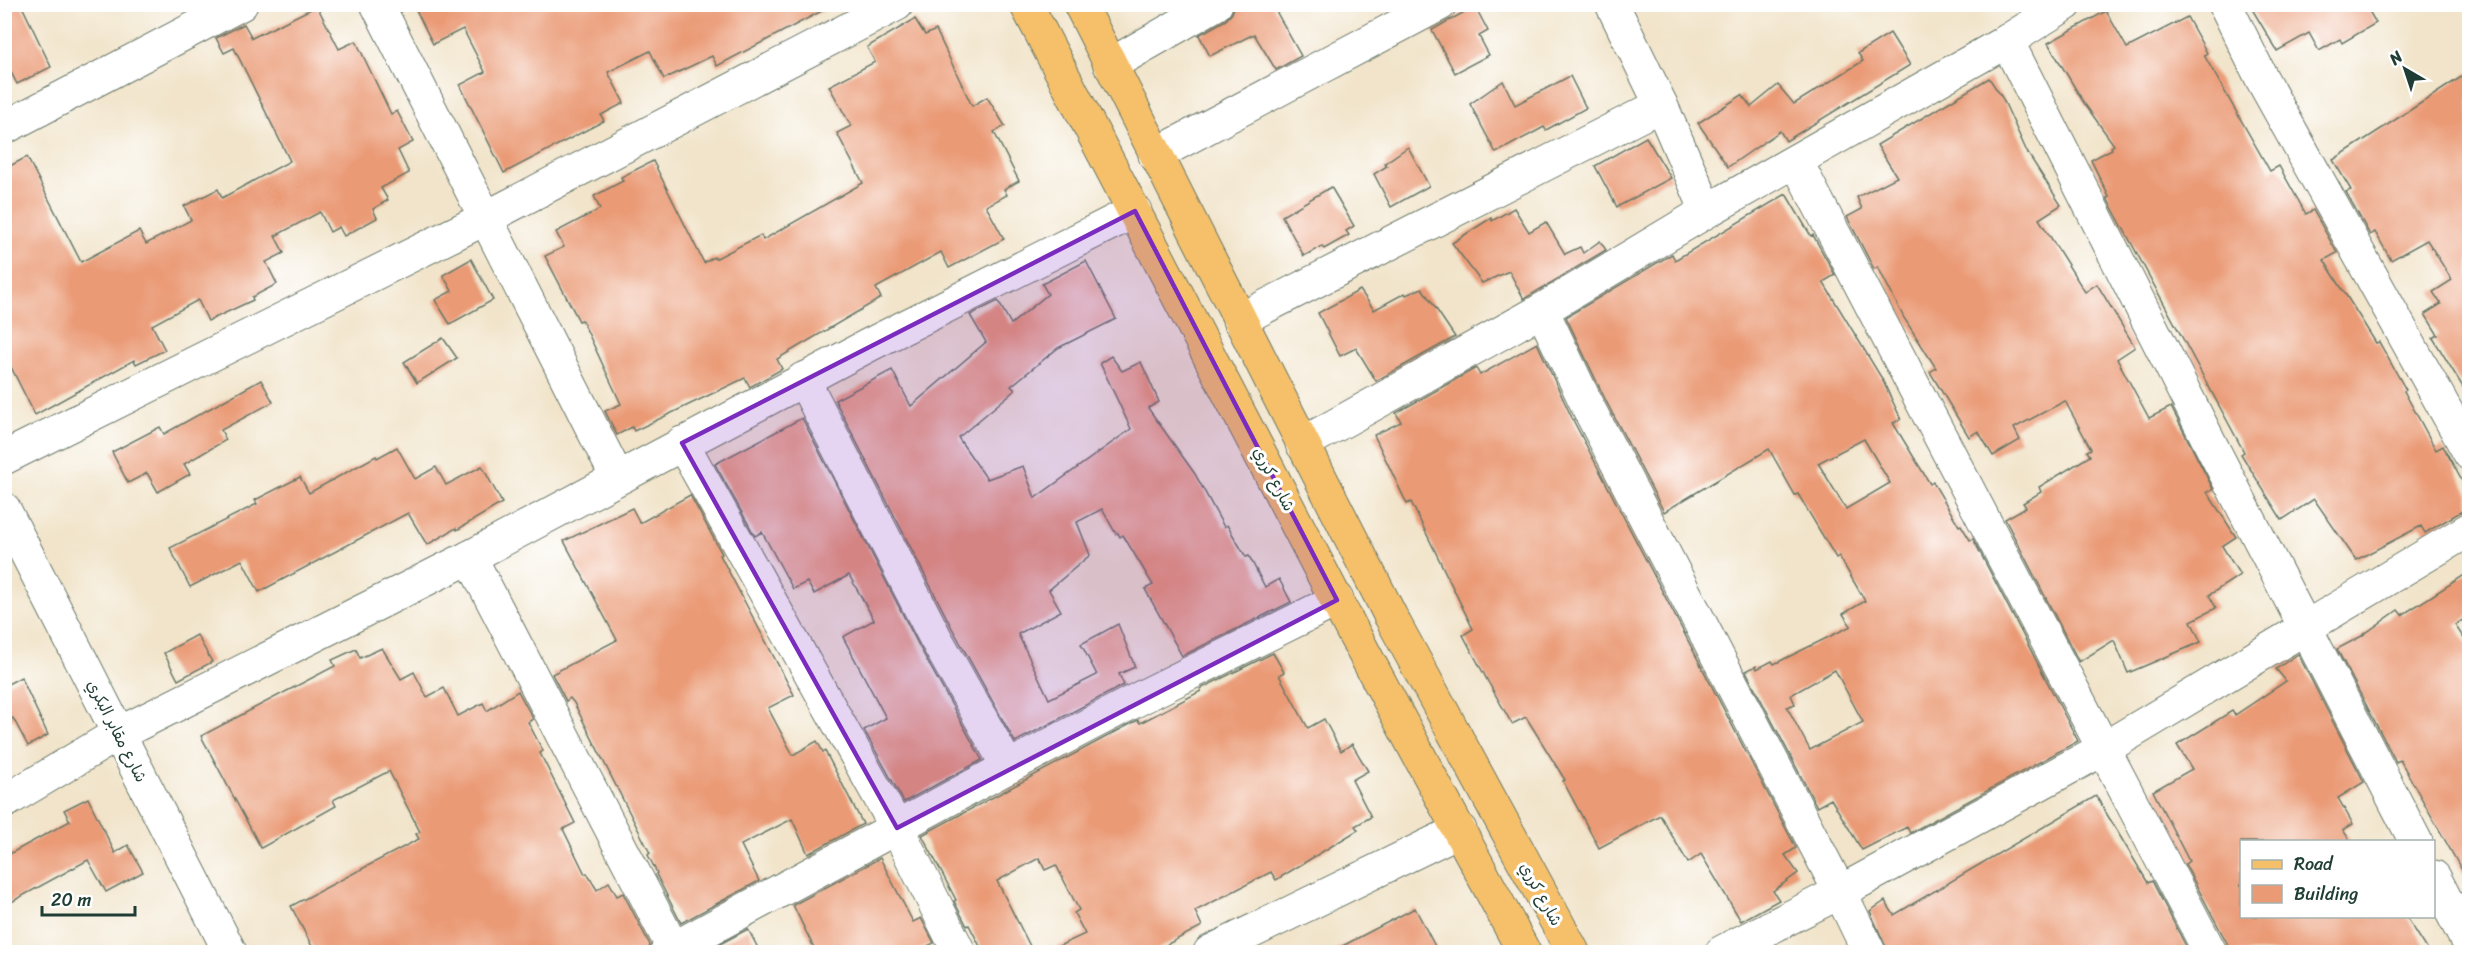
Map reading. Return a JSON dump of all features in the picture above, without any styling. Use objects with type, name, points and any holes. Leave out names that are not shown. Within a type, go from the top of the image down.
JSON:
[{"type":"main road","name":"شارع كرري","points":[[1026,4],[1337,600],[1524,952]]},
{"type":"main road","name":"شارع كرري","points":[[1080,4],[1397,627],[1573,952]]},
{"type":"street","points":[[4,128],[241,4]]},
{"type":"street","points":[[377,4],[484,219],[617,477]]},
{"type":"street","points":[[4,458],[484,219],[897,4]]},
{"type":"street","points":[[1110,65],[1216,4]]},
{"type":"street","points":[[1155,155],[1440,4]]},
{"type":"street","points":[[1611,4],[1661,105],[1707,211]]},
{"type":"street","points":[[1302,444],[1542,310],[1707,211],[2007,41],[2066,4]]},
{"type":"street","points":[[2225,4],[2262,79],[2469,454]]},
{"type":"street","points":[[2007,41],[2415,840]]},
{"type":"street","points":[[1239,320],[1661,105]]},
{"type":"street","points":[[1796,161],[2210,952]]},
{"type":"street","points":[[4,802],[118,734],[470,557],[803,379],[1135,211]]},
{"type":"street","points":[[1542,310],[1595,420],[1869,952]]},
{"type":"street","points":[[803,379],[935,637],[1008,768]]},
{"type":"street","points":[[682,443],[897,828],[959,952]]},
{"type":"street","name":"شارع مقابر البكري","points":[[4,509],[230,952]]},
{"type":"street","points":[[1722,952],[1840,892],[2105,748],[2469,529]]},
{"type":"street","points":[[470,557],[672,952],[1144,696],[1337,600]]},
{"type":"street","points":[[1224,949],[1460,830]]},
{"type":"street","points":[[2435,881],[2469,947]]},
{"type":"highlighted area","points":[[1135,211],[1337,600],[897,828],[682,443]]},
{"type":"building","points":[[4,4],[21,4],[51,67],[17,84],[4,58]]},
{"type":"building","points":[[413,4],[835,4],[717,66],[712,56],[664,79],[650,51],[608,72],[624,103],[601,115],[604,121],[504,173],[460,85],[485,72],[463,29],[433,44]]},
{"type":"building","points":[[1235,4],[1272,4],[1301,56],[1276,70],[1254,34],[1210,56],[1199,35],[1226,20]]},
{"type":"building","points":[[2249,4],[2365,4],[2376,23],[2342,43],[2340,39],[2319,51],[2309,33],[2277,51]]},
{"type":"building","points":[[317,6],[339,49],[356,41],[391,114],[397,111],[413,142],[398,150],[409,173],[381,188],[388,200],[373,209],[377,218],[344,236],[339,227],[330,232],[320,212],[275,236],[284,253],[266,262],[277,284],[252,297],[253,300],[208,321],[198,300],[152,325],[165,350],[136,364],[134,360],[35,415],[4,353],[4,169],[27,157],[81,262],[139,231],[146,244],[191,220],[184,206],[218,189],[222,198],[290,161],[234,48],[224,53],[216,38],[244,24],[252,38]]},
{"type":"building","points":[[1475,6],[1488,31],[1479,36],[1489,55],[1455,73],[1432,30]]},
{"type":"building","points":[[2106,11],[2127,48],[2187,17],[2207,53],[2204,55],[2270,171],[2279,166],[2306,214],[2313,210],[2337,253],[2324,260],[2376,343],[2379,342],[2436,450],[2443,446],[2469,494],[2469,507],[2425,533],[2421,526],[2356,560],[2314,499],[2282,520],[2241,454],[2244,452],[2107,198],[2109,197],[2091,160],[2112,149],[2114,145],[2084,103],[2048,43]]},
{"type":"building","points":[[915,19],[925,35],[936,30],[972,106],[987,97],[1005,126],[994,132],[1019,181],[1004,189],[1007,195],[986,206],[1004,239],[949,268],[941,252],[876,288],[881,298],[777,359],[782,369],[750,387],[745,378],[634,431],[632,427],[617,435],[605,411],[621,404],[582,320],[579,321],[545,256],[564,247],[556,232],[600,209],[594,196],[623,181],[621,177],[653,161],[704,263],[761,235],[763,240],[863,183],[837,133],[851,126],[829,86],[875,62],[867,47]]},
{"type":"building","points":[[1890,33],[1910,65],[1786,141],[1780,131],[1728,167],[1698,123],[1742,95],[1751,107],[1778,85],[1794,104],[1863,61],[1858,53]]},
{"type":"building","points":[[2469,72],[2469,397],[2433,338],[2438,335],[2425,314],[2441,304],[2433,292],[2452,280],[2427,240],[2391,260],[2375,232],[2370,235],[2346,192],[2351,190],[2333,160]]},
{"type":"building","points":[[1570,76],[1586,108],[1496,153],[1470,104],[1503,81],[1515,105]]},
{"type":"building","points":[[1989,78],[2003,99],[2027,152],[2061,205],[2039,219],[2085,292],[2097,284],[2135,347],[2117,359],[2149,418],[2171,407],[2213,489],[2207,492],[2236,537],[2222,546],[2240,575],[2209,595],[2216,608],[2191,621],[2201,642],[2128,673],[2114,640],[2079,662],[2005,519],[2026,507],[2023,503],[2041,492],[2039,487],[2090,456],[2087,451],[2091,449],[2065,401],[2014,428],[2020,440],[1993,456],[1978,431],[1969,437],[1930,372],[1936,368],[1904,318],[1878,267],[1874,269],[1847,217],[1862,209],[1857,197],[1897,177],[1877,145]]},
{"type":"building","points":[[1646,137],[1671,178],[1617,207],[1595,166]]},
{"type":"building","points":[[1408,147],[1429,186],[1391,207],[1374,174],[1387,166],[1385,163]]},
{"type":"building","points":[[1331,187],[1354,226],[1346,231],[1349,235],[1324,249],[1322,246],[1304,256],[1282,216]]},
{"type":"building","points":[[1786,194],[1811,236],[1813,235],[1835,275],[1823,282],[1881,377],[1901,419],[1893,423],[1930,484],[1933,482],[1959,526],[1961,525],[1970,540],[1973,539],[2078,741],[1910,833],[1907,827],[1862,850],[1831,799],[1817,807],[1746,671],[1756,666],[1757,669],[1772,661],[1774,664],[1851,626],[1843,614],[1865,601],[1839,556],[1836,558],[1798,494],[1795,495],[1769,449],[1664,512],[1606,401],[1566,317],[1672,254],[1675,260]],"holes":[[[1864,439],[1890,483],[1846,509],[1818,463]],[[1835,670],[1863,722],[1810,750],[1787,707],[1795,704],[1791,695]]]},
{"type":"building","points":[[1514,208],[1529,232],[1546,222],[1565,254],[1580,247],[1583,253],[1600,241],[1606,250],[1524,299],[1509,271],[1482,283],[1452,243],[1491,218],[1492,221]]},
{"type":"building","points":[[471,259],[493,300],[450,324],[435,300],[452,291],[443,275]]},
{"type":"building","points":[[1086,261],[1116,319],[1058,348],[1011,386],[1015,390],[959,439],[987,479],[1023,466],[1035,498],[1131,429],[1100,363],[1111,356],[1122,371],[1141,362],[1159,402],[1148,408],[1195,474],[1224,527],[1227,525],[1246,557],[1249,556],[1265,587],[1279,579],[1291,602],[1182,656],[1145,589],[1153,585],[1123,535],[1120,537],[1118,533],[1116,534],[1102,509],[1077,522],[1090,555],[1049,590],[1061,611],[1018,634],[1049,699],[1097,675],[1081,644],[1118,624],[1135,667],[1119,674],[1124,685],[1015,742],[952,628],[835,400],[892,370],[911,406],[986,342],[970,315],[998,301],[1011,324],[1048,294],[1042,284]]},
{"type":"building","points":[[1422,288],[1455,337],[1376,381],[1356,348],[1340,356],[1318,313],[1360,290],[1374,310],[1405,293],[1406,295]]},
{"type":"building","points":[[443,338],[457,358],[417,383],[404,362]]},
{"type":"building","points":[[1537,343],[1572,418],[1796,848],[1785,855],[1798,873],[1773,891],[1779,900],[1741,921],[1701,854],[1688,863],[1660,815],[1599,848],[1563,781],[1565,780],[1526,717],[1512,724],[1486,678],[1463,635],[1473,629],[1411,502],[1407,504],[1374,435],[1401,422],[1396,413],[1476,368],[1480,375]]},
{"type":"building","points":[[261,380],[273,402],[221,430],[226,440],[184,464],[190,474],[158,492],[147,473],[128,483],[112,452],[160,427],[164,434]]},
{"type":"building","points":[[802,418],[919,646],[982,760],[904,802],[864,730],[886,718],[843,637],[874,620],[849,575],[814,594],[807,582],[793,589],[762,532],[755,536],[715,464]]},
{"type":"building","points":[[397,447],[415,479],[436,467],[446,485],[482,466],[502,503],[427,545],[408,513],[259,592],[242,560],[190,587],[170,548],[257,504],[255,500],[300,477],[309,493]]},
{"type":"building","points":[[690,495],[794,695],[768,708],[793,755],[817,741],[823,752],[825,751],[863,824],[808,854],[792,819],[741,845],[759,881],[681,923],[656,874],[648,855],[650,853],[574,703],[570,698],[566,701],[552,674],[617,640],[564,541],[632,508],[640,523]]},
{"type":"building","points":[[2469,572],[2469,616],[2455,625],[2469,646],[2469,883],[2400,760],[2396,762],[2337,649],[2360,637],[2398,610],[2402,615]]},
{"type":"building","points":[[197,635],[212,662],[178,680],[164,653]]},
{"type":"building","points":[[382,648],[401,679],[414,672],[427,697],[444,688],[458,716],[483,703],[487,711],[518,691],[533,719],[528,722],[543,751],[540,753],[575,823],[563,829],[585,874],[587,873],[597,890],[609,882],[617,896],[623,893],[650,945],[649,949],[643,952],[315,952],[291,906],[419,839],[416,834],[420,832],[389,771],[333,800],[336,806],[261,848],[201,736],[335,666],[332,660],[356,649],[360,658]]},
{"type":"building","points":[[1273,653],[1284,672],[1279,675],[1308,728],[1324,719],[1341,751],[1352,744],[1368,771],[1352,780],[1371,817],[1355,826],[1358,830],[1276,880],[1271,872],[1195,911],[1202,926],[1153,952],[1046,952],[1085,934],[1074,913],[1079,910],[1056,865],[1045,870],[1039,858],[997,881],[1033,952],[983,952],[969,925],[967,926],[922,835],[1138,720],[1140,723],[1201,691],[1200,689]]},
{"type":"building","points":[[2298,654],[2364,782],[2338,798],[2353,824],[2343,830],[2350,840],[2240,840],[2240,918],[2407,918],[2429,952],[2229,952],[2227,943],[2185,864],[2189,861],[2153,791],[2192,769],[2177,745],[2232,711],[2235,715],[2286,681],[2276,669]]},
{"type":"building","points":[[21,677],[48,735],[28,746],[13,718],[4,723],[4,686]]},
{"type":"building","points":[[2096,796],[2148,883],[2152,881],[2189,952],[1888,952],[1870,911],[1885,901],[1894,915]]},
{"type":"building","points":[[88,798],[115,853],[128,845],[143,872],[106,892],[88,860],[4,906],[4,857],[70,821],[64,810]]},
{"type":"building","points":[[880,858],[913,922],[921,918],[934,943],[915,952],[816,952],[793,905]]},
{"type":"building","points":[[1415,908],[1438,952],[1331,952]]},
{"type":"building","points":[[748,929],[760,952],[705,952]]}]
